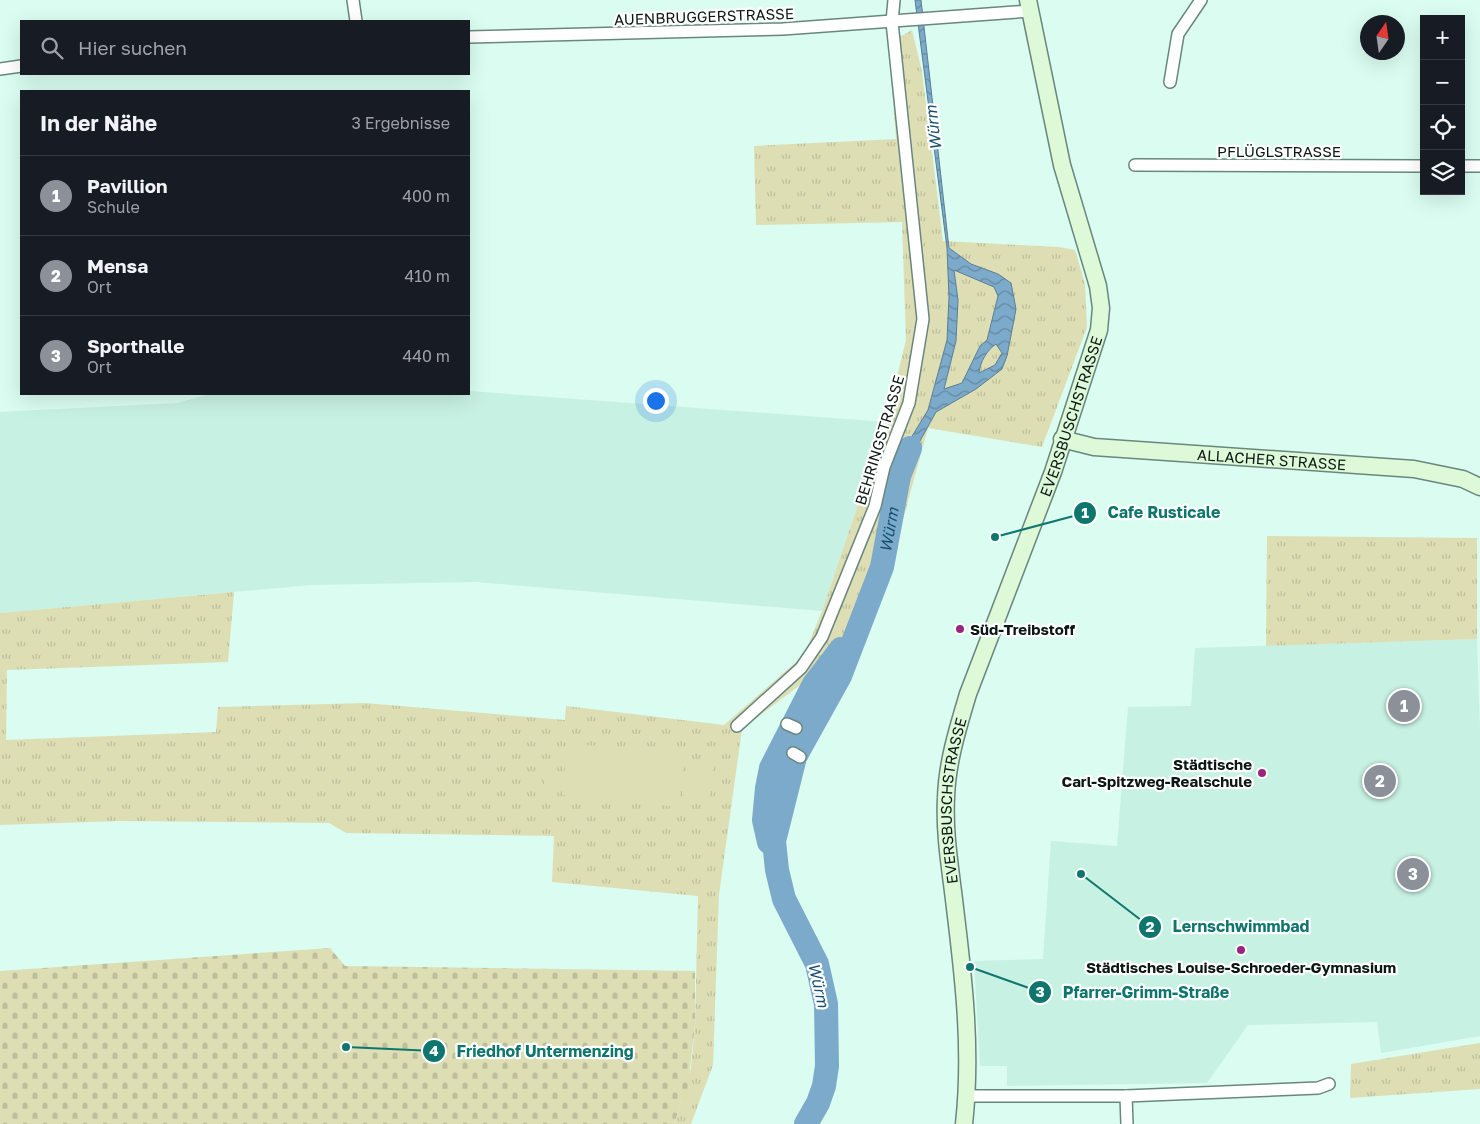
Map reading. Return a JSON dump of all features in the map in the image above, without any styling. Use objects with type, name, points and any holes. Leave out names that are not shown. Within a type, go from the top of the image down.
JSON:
[{"type":"main road","name":"EVERSBUSCHSTRASSE","points":[[964,1124],[967,1096],[967,1007],[947,835],[947,776],[968,694],[1053,472],[1062,439],[1099,330],[1101,308],[1093,265],[1062,165],[1029,6]]},
{"type":"main road","name":"ALLACHER STRASSE","points":[[1062,439],[1094,446],[1414,469],[1463,479],[1480,487]]},
{"type":"street","points":[[353,0],[356,20]]},
{"type":"street","name":"BEHRINGSTRASSE","points":[[737,726],[801,668],[822,637],[875,506],[884,467],[909,403],[923,319],[892,22],[894,0]]},
{"type":"street","points":[[1170,82],[1178,34],[1201,0]]},
{"type":"street","name":"AUENBRUGGERSTRASSE","points":[[470,36],[783,29],[892,22],[1029,6]]},
{"type":"street","points":[[0,70],[20,66]]},
{"type":"street","name":"PFLÜGLSTRASSE","points":[[1134,165],[1420,166]]},
{"type":"street","points":[[1465,166],[1480,166]]},
{"type":"street","points":[[967,1096],[1126,1096],[1302,1089],[1329,1084]]},
{"type":"street","points":[[1126,1096],[1128,1124]]},
{"type":"shaded area","points":[[470,391],[886,422],[822,611],[476,582],[311,585],[0,613],[0,412],[177,403],[206,395],[470,395]]},
{"type":"shaded area","points":[[1477,639],[1480,729],[1480,1036],[1381,1053],[1377,1022],[1248,1025],[1207,1083],[1007,1086],[1007,1066],[980,1066],[974,961],[1043,959],[1051,841],[1117,846],[1128,707],[1191,706],[1195,648]]},
{"type":"green space","points":[[912,30],[922,72],[943,241],[1059,247],[1075,250],[1085,284],[1087,327],[1042,447],[928,428],[890,567],[843,675],[820,670],[742,729],[719,895],[713,1065],[691,1124],[674,1124],[691,1068],[695,1025],[698,896],[552,882],[554,836],[346,833],[329,823],[119,821],[0,825],[0,613],[234,592],[228,662],[7,670],[6,740],[216,732],[218,707],[365,703],[565,720],[566,706],[724,725],[804,655],[822,611],[886,422],[906,340],[902,222],[756,225],[754,146],[896,139],[889,43]]},
{"type":"green space","points":[[1267,536],[1477,538],[1477,639],[1266,646]]},
{"type":"green space","points":[[567,743],[684,755],[679,807],[562,795]]},
{"type":"green space","points":[[688,760],[714,763],[709,805],[683,802]]},
{"type":"green space","points":[[546,771],[562,772],[561,792],[544,790]]},
{"type":"green space","points":[[330,948],[345,966],[695,971],[695,1025],[687,1094],[682,1098],[674,1124],[0,1124],[0,971]]},
{"type":"green space","points":[[1480,1043],[1480,1089],[1350,1098],[1351,1064]]},
{"type":"water","points":[[915,0],[921,0],[949,248],[971,264],[998,274],[1011,283],[1016,309],[1007,356],[1002,369],[976,389],[936,412],[900,477],[897,476],[903,451],[928,410],[947,340],[949,297],[947,248]],"holes":[[[954,270],[994,287],[998,296],[987,340],[980,346],[962,383],[944,389],[956,341],[958,300]],[[996,344],[1002,353],[995,365],[979,373],[984,357]]]},
{"type":"waterway","name":"Würm","points":[[806,1124],[818,1103],[824,1086],[827,1066],[826,1004],[817,964],[784,899],[777,870],[774,841],[795,757],[840,676],[882,567],[899,476],[910,448]]},
{"type":"waterway","name":"Würm","points":[[769,842],[764,820],[771,768],[814,684],[841,649]]},
{"type":"place","name":"Cafe Rusticale","points":[[995,537]]},
{"type":"place","name":"Süd-Treibstoff","points":[[960,629]]},
{"type":"place","name":"Pavillion","points":[[1404,706]]},
{"type":"place","name":"Städtische Carl-Spitzweg-Realschule","points":[[1262,773]]},
{"type":"place","name":"Mensa","points":[[1380,781]]},
{"type":"place","name":"Lernschwimmbad","points":[[1081,874]]},
{"type":"place","name":"Sporthalle","points":[[1413,874]]},
{"type":"place","name":"Städtisches Louise-Schroeder-Gymnasium","points":[[1241,950]]},
{"type":"place","name":"Pfarrer-Grimm-Straße","points":[[970,967]]},
{"type":"place","name":"Friedhof Untermenzing","points":[[346,1047]]}]
